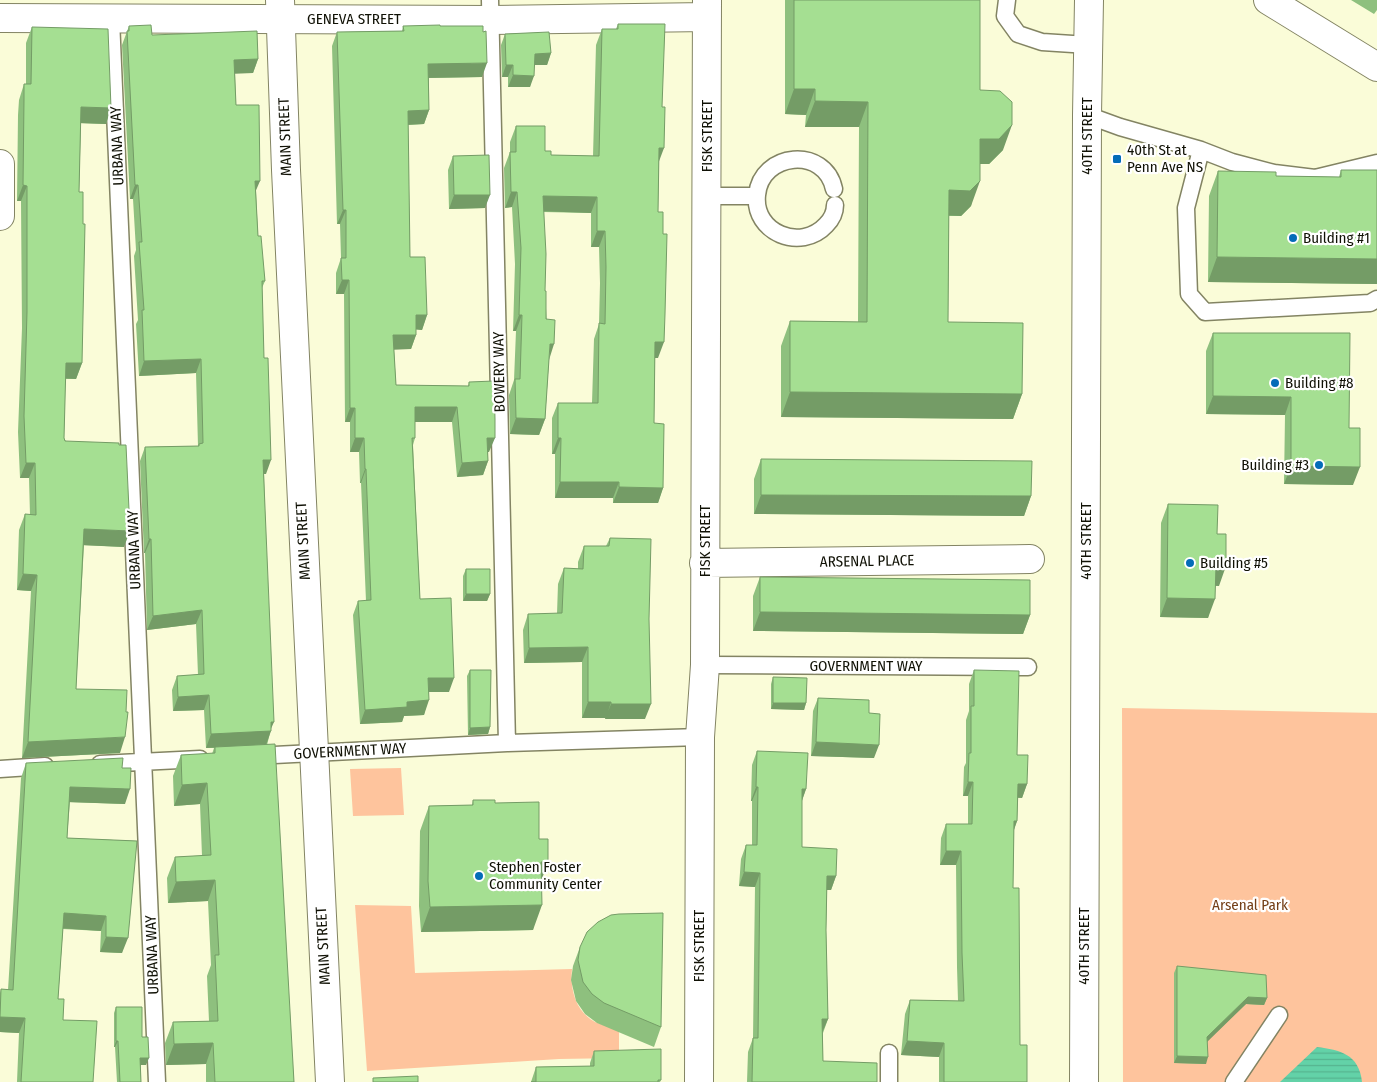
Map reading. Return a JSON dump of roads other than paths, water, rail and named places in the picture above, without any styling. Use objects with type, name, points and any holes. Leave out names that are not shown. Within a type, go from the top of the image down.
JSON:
[{"type":"street","name":"40TH STREET","points":[[1084,1082],[1089,0]]},
{"type":"street","points":[[1268,0],[1377,67]]},
{"type":"street","name":"GENEVA STREET","points":[[0,18],[111,19],[280,10],[707,8]]},
{"type":"street","name":"FISK STREET","points":[[699,1082],[700,737],[704,665],[707,8]]},
{"type":"street","name":"MAIN STREET","points":[[280,10],[286,179],[330,1082]]},
{"type":"street","points":[[0,164],[0,216]]},
{"type":"street","name":"ARSENAL PLACE","points":[[704,563],[1030,560]]},
{"type":"lane","points":[[1007,0],[1005,16],[1018,34],[1042,42],[1088,45]]},
{"type":"lane","name":"BOWERY WAY","points":[[491,10],[507,743]]},
{"type":"lane","name":"URBANA WAY","points":[[111,19],[158,1082]]},
{"type":"lane","points":[[1087,116],[1201,150],[1232,162],[1274,173],[1315,178],[1377,163]]},
{"type":"lane","points":[[1201,150],[1186,208],[1189,294],[1205,312],[1370,304],[1377,300]]},
{"type":"lane","points":[[802,159],[814,163],[825,172],[833,182],[835,197],[830,221],[810,237],[796,239],[783,237],[763,221],[758,209],[756,196],[759,183],[776,164],[802,159]]},
{"type":"lane","points":[[707,196],[756,196]]},
{"type":"lane","name":"GOVERNMENT WAY","points":[[704,665],[1028,667]]},
{"type":"lane","name":"GOVERNMENT WAY","points":[[241,757],[507,743],[700,737]]},
{"type":"lane","points":[[84,764],[212,758]]},
{"type":"lane","points":[[0,768],[65,766]]},
{"type":"lane","points":[[1234,1082],[1279,1015]]},
{"type":"lane","points":[[889,1053],[889,1082]]},
{"type":"place","name":"40th St at Penn Ave NS","points":[[1117,159]]},
{"type":"place","name":"Building #1","points":[[1293,238]]},
{"type":"place","name":"Building #8","points":[[1275,383]]},
{"type":"place","name":"Building #3","points":[[1319,465]]},
{"type":"place","name":"Building #5","points":[[1190,563]]},
{"type":"place","name":"Stephen Foster Community Center","points":[[479,876]]},
{"type":"park label","name":"Arsenal Park","points":[[1250,905]]}]
